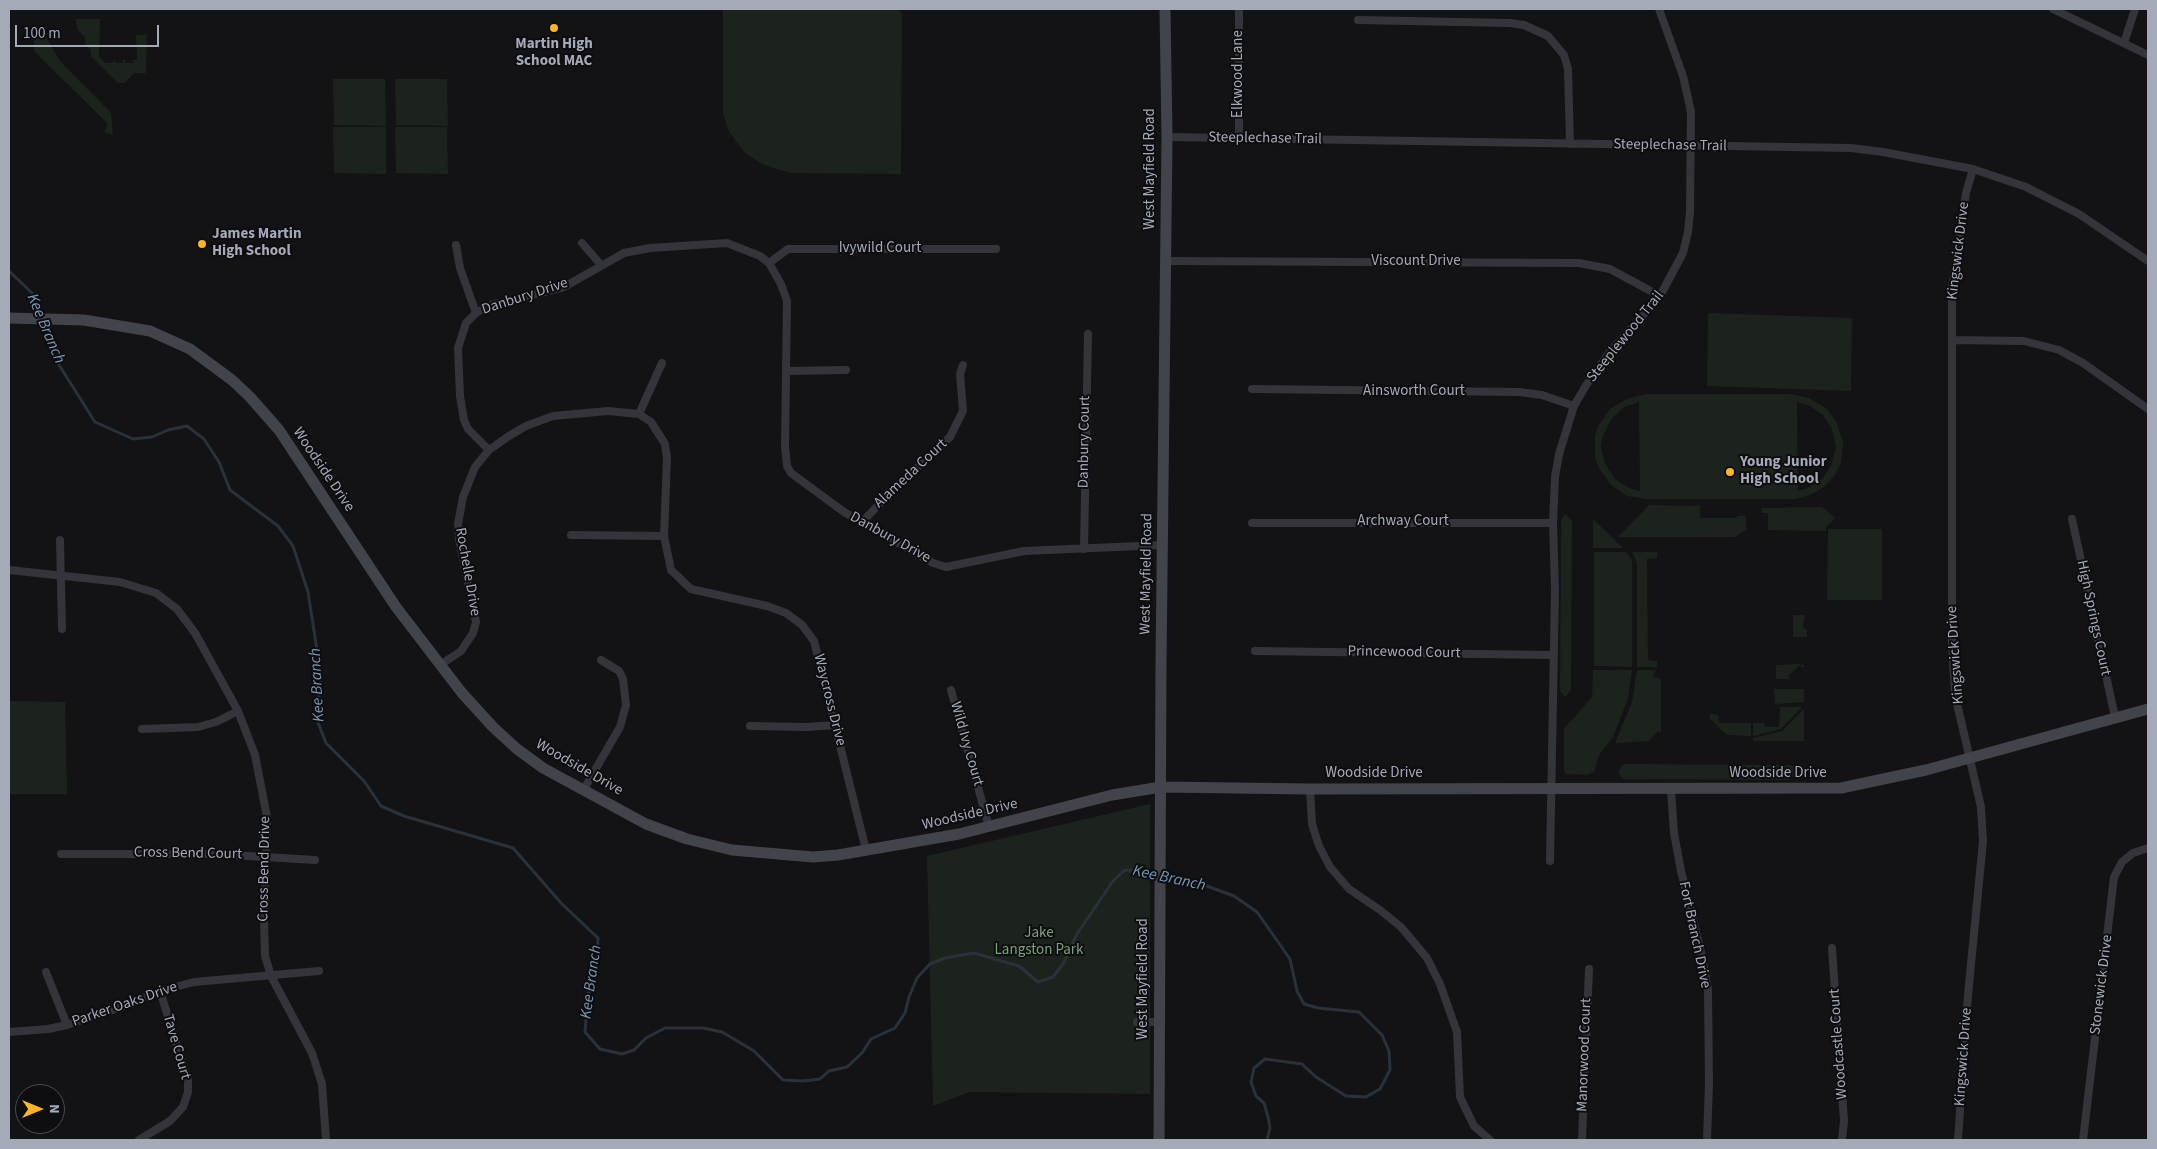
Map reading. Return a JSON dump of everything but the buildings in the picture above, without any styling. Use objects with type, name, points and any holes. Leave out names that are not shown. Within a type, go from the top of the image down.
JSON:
[{"type":"street","name":"West Mayfield Road","points":[[1159,1140],[1159,865],[1167,137],[1165,9]]},
{"type":"street","name":"Elkwood Lane","points":[[1238,138],[1239,9]]},
{"type":"street","name":"Steeplewood Trail","points":[[1550,861],[1554,655],[1553,523],[1555,477],[1559,454],[1574,406],[1609,354],[1660,296],[1683,253],[1688,232],[1692,147],[1688,94],[1658,9]]},
{"type":"street","points":[[2052,9],[2148,55]]},
{"type":"street","points":[[2124,43],[2136,9]]},
{"type":"street","points":[[1358,20],[1510,23],[1524,25],[1548,36],[1564,55],[1568,69],[1570,144]]},
{"type":"street","name":"Steeplechase Trail","points":[[1167,137],[1692,147],[1851,148],[1883,152],[1973,169],[2026,187],[2070,209],[2148,261]]},
{"type":"street","name":"Kingswick Drive","points":[[1958,1140],[1968,995],[1983,841],[1981,807],[1955,695],[1952,642],[1952,288],[1955,257],[1966,193],[1973,169]]},
{"type":"street","points":[[582,242],[602,265]]},
{"type":"street","name":"Danbury Drive","points":[[489,450],[468,429],[464,420],[460,396],[458,348],[466,323],[476,313],[491,305],[564,287],[624,253],[650,248],[727,244],[760,256],[769,264],[781,284],[787,301],[785,447],[787,466],[791,473],[861,523],[933,562],[946,567],[1024,551],[1162,545]]},
{"type":"street","points":[[456,245],[460,268],[476,313]]},
{"type":"street","name":"Ivywild Court","points":[[769,264],[788,249],[996,249]]},
{"type":"street","name":"Viscount Drive","points":[[1165,261],[1579,263],[1610,269],[1660,296]]},
{"type":"street","name":"Woodside Drive","points":[[12,318],[71,319],[150,331],[190,349],[232,380],[250,396],[279,430],[396,607],[440,665],[462,693],[517,749],[543,768],[646,824],[687,839],[732,850],[813,857],[866,850],[918,842],[1112,795],[1161,787],[1671,790],[1841,788],[1926,770],[2148,708]]},
{"type":"street","name":"Danbury Court","points":[[1084,549],[1088,334]]},
{"type":"street","points":[[1952,340],[2024,341],[2060,350],[2083,362],[2148,409]]},
{"type":"street","points":[[639,414],[662,363]]},
{"type":"street","name":"Alameda Court","points":[[861,523],[894,489],[950,437],[963,411],[960,374],[963,365]]},
{"type":"street","points":[[787,371],[846,370]]},
{"type":"street","name":"Ainsworth Court","points":[[1252,390],[1519,392],[1542,395],[1574,406]]},
{"type":"street","name":"Rochelle Drive","points":[[440,665],[460,651],[473,633],[476,622],[459,539],[458,524],[469,480],[475,467],[489,450],[526,426],[553,416],[608,411],[639,414]]},
{"type":"street","name":"Waycross Drive","points":[[639,414],[651,422],[665,444],[667,458],[664,536],[671,570],[691,589],[767,606],[786,613],[802,626],[814,641],[866,850]]},
{"type":"street","name":"High Springs Court","points":[[2072,519],[2115,717]]},
{"type":"street","name":"Archway Court","points":[[1252,523],[1553,523]]},
{"type":"street","points":[[571,535],[664,536]]},
{"type":"street","points":[[60,540],[62,629]]},
{"type":"street","name":"Cross Bend Drive","points":[[9,570],[96,578],[141,587],[167,600],[195,634],[238,711],[255,755],[267,816],[264,919],[266,956],[271,976],[312,1054],[322,1084],[326,1113],[326,1140]]},
{"type":"street","name":"Princewood Court","points":[[1255,651],[1554,655]]},
{"type":"street","points":[[584,789],[620,727],[626,705],[623,679],[619,672],[601,660]]},
{"type":"street","name":"Wild Ivy Court","points":[[951,690],[989,826]]},
{"type":"street","points":[[142,729],[198,727],[216,722],[238,711]]},
{"type":"street","points":[[750,726],[806,727],[836,725]]},
{"type":"street","points":[[1310,789],[1312,824],[1318,846],[1330,867],[1349,889],[1401,927],[1427,958],[1440,984],[1457,1032],[1460,1097],[1474,1126],[1490,1140]]},
{"type":"street","name":"Fort Branch Drive","points":[[1671,790],[1674,833],[1680,871],[1702,956],[1708,990],[1709,1083],[1707,1140]]},
{"type":"street","name":"Stonewick Drive","points":[[2083,1140],[2114,877],[2122,862],[2133,853],[2148,848]]},
{"type":"street","name":"Cross Bend Court","points":[[61,854],[149,853],[267,856],[315,860]]},
{"type":"street","name":"Woodcastle Court","points":[[1832,948],[1844,1121],[1842,1140]]},
{"type":"street","name":"Manorwood Court","points":[[1582,1140],[1589,969]]},
{"type":"street","name":"Parker Oaks Drive","points":[[9,1032],[48,1029],[67,1025],[116,1009],[160,991],[194,982],[319,971]]},
{"type":"street","points":[[46,972],[67,1025]]},
{"type":"street","name":"Tave Court","points":[[139,1140],[170,1121],[183,1107],[188,1092],[188,1080],[160,991]]},
{"type":"street","points":[[1137,1022],[1159,1022]]},
{"type":"green space","points":[[723,9],[898,9],[902,14],[901,174],[790,173],[762,164],[746,154],[729,132],[723,113]]},
{"type":"green space","points":[[75,19],[100,19],[99,56],[105,63],[112,63],[115,60],[115,63],[122,63],[125,60],[125,63],[133,63],[133,60],[137,60],[136,35],[147,35],[146,73],[134,73],[124,83],[118,83],[91,56],[91,50],[85,44],[85,37],[78,30]]},
{"type":"green space","points":[[42,30],[60,61],[111,113],[113,135],[104,132],[108,124],[34,51],[34,38]]},
{"type":"green space","points":[[333,79],[385,79],[386,126],[334,125]]},
{"type":"green space","points":[[395,79],[447,79],[448,126],[396,125]]},
{"type":"green space","points":[[333,127],[386,127],[386,174],[334,173]]},
{"type":"green space","points":[[395,127],[447,127],[448,174],[396,173]]},
{"type":"green space","points":[[1708,313],[1852,318],[1851,391],[1707,386]]},
{"type":"green space","points":[[1646,394],[1791,394],[1809,398],[1826,408],[1836,421],[1843,442],[1841,463],[1834,476],[1823,488],[1810,495],[1796,499],[1646,499],[1627,496],[1611,485],[1599,468],[1595,457],[1595,436],[1598,426],[1610,409],[1626,399]],"holes":[[[1797,402],[1808,405],[1823,415],[1832,429],[1836,447],[1832,464],[1823,478],[1808,488],[1798,491]],[[1639,403],[1640,491],[1629,488],[1615,479],[1605,464],[1601,447],[1602,438],[1610,421],[1622,408]]]},
{"type":"green space","points":[[1649,505],[1700,506],[1700,518],[1737,518],[1737,516],[1746,516],[1746,530],[1735,537],[1618,537]]},
{"type":"green space","points":[[1822,507],[1835,518],[1826,527],[1826,531],[1768,530],[1768,513],[1762,513],[1762,508]]},
{"type":"green space","points":[[1565,514],[1572,521],[1571,690],[1565,697],[1560,691],[1561,520]]},
{"type":"green space","points":[[1593,519],[1623,548],[1593,548]]},
{"type":"green space","points":[[1828,529],[1882,529],[1882,600],[1827,600]]},
{"type":"green space","points":[[1594,552],[1626,552],[1632,560],[1632,667],[1594,666]]},
{"type":"green space","points":[[1632,552],[1657,552],[1657,558],[1647,559],[1648,660],[1657,661],[1657,667],[1637,667],[1637,563]]},
{"type":"green space","points":[[1793,615],[1805,615],[1803,627],[1807,630],[1807,637],[1793,637]]},
{"type":"green space","points":[[1798,664],[1805,665],[1803,668],[1800,665],[1789,675],[1789,679],[1776,679],[1776,665]]},
{"type":"green space","points":[[1593,670],[1632,670],[1628,699],[1613,737],[1599,755],[1594,772],[1588,775],[1566,774],[1564,771],[1564,729],[1592,697]]},
{"type":"green space","points":[[1637,670],[1657,670],[1653,676],[1661,679],[1661,732],[1658,731],[1649,741],[1615,743],[1632,702]]},
{"type":"green space","points":[[1774,689],[1804,689],[1804,702],[1775,704]]},
{"type":"green space","points":[[9,701],[65,702],[67,794],[9,794]]},
{"type":"green space","points":[[1780,707],[1802,707],[1781,729],[1753,736],[1753,723],[1764,723],[1765,727],[1779,727]]},
{"type":"green space","points":[[1804,709],[1804,741],[1753,741],[1753,738],[1782,731]]},
{"type":"green space","points":[[1710,713],[1718,715],[1719,723],[1751,723],[1751,736],[1727,735],[1710,719]]},
{"type":"green space","points":[[1626,764],[1789,765],[1793,766],[1797,773],[1789,780],[1624,779],[1618,773],[1622,766]]},
{"type":"green space","name":"Jake Langston Park","points":[[1150,804],[1150,1094],[970,1092],[933,1106],[927,856]]},
{"type":"waterway","name":"Kee Branch","points":[[9,271],[32,293],[40,316]]},
{"type":"waterway","name":"Kee Branch","points":[[42,322],[54,357],[95,422],[133,439],[152,437],[168,430],[187,426],[204,439],[219,462],[230,490],[278,526],[293,546],[308,592],[321,676],[317,720],[326,743],[364,781],[381,806],[404,816],[513,848],[562,904],[598,938],[597,966],[588,995],[585,1032],[600,1049],[622,1054],[634,1050],[646,1038],[665,1028],[703,1028],[722,1032],[754,1051],[783,1080],[803,1081],[820,1079],[829,1071],[847,1067],[862,1053],[871,1039],[895,1028],[905,1013],[917,978],[930,964],[945,958],[974,953],[1019,966],[1038,982],[1053,977],[1063,964],[1077,934],[1113,881],[1125,870],[1142,871],[1156,876]]},
{"type":"waterway","name":"Kee Branch","points":[[1162,878],[1182,884],[1207,886],[1234,896],[1257,912],[1290,959],[1297,991],[1304,1004],[1318,1008],[1359,1012],[1382,1035],[1389,1051],[1390,1070],[1380,1089],[1366,1097],[1346,1096],[1316,1077],[1302,1064],[1265,1059],[1254,1068],[1251,1082],[1256,1096],[1264,1103],[1268,1117],[1270,1128],[1267,1140]]},
{"type":"place","name":"Martin High School MAC","points":[[554,28]]},
{"type":"place","name":"James Martin High School","points":[[202,244]]},
{"type":"place","name":"Young Junior High School","points":[[1730,472]]}]
